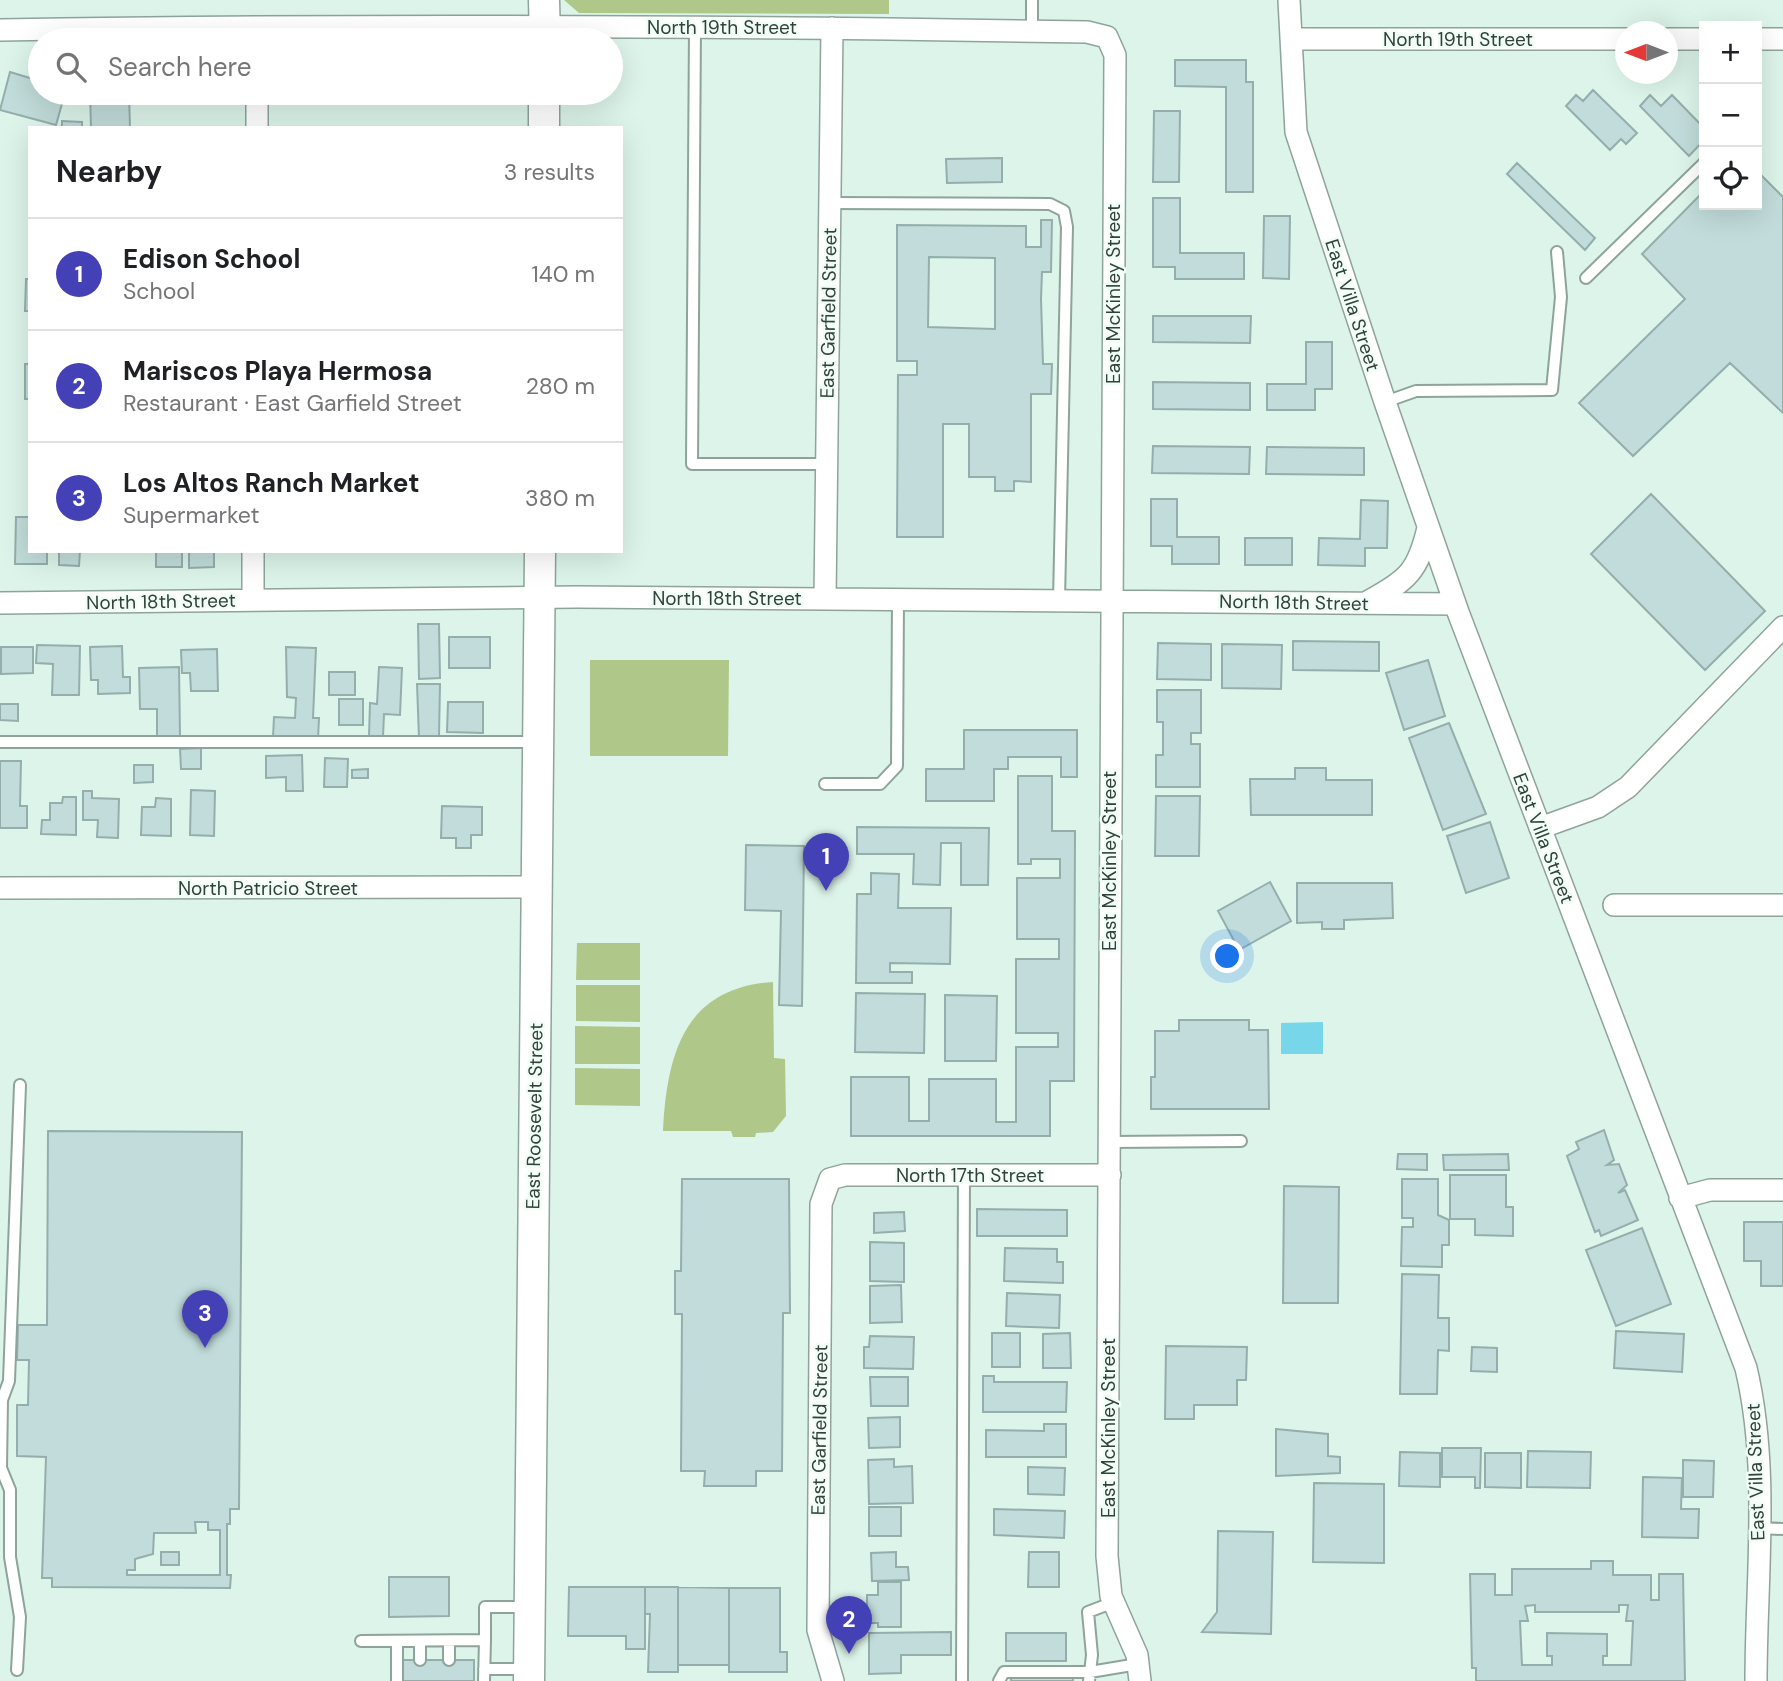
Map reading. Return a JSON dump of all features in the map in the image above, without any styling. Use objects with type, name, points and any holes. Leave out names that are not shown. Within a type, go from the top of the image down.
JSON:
[{"type":"street","name":"East Villa Street","points":[[1289,0],[1296,132],[1385,402],[1455,604],[1680,1198],[1738,1343],[1753,1399],[1758,1475],[1756,1681]]},
{"type":"street","name":"North 19th Street","points":[[388,28],[545,22],[695,27],[1087,32],[1107,37]]},
{"type":"street","name":"East Garfield Street","points":[[825,599],[832,27]]},
{"type":"street","name":"North 19th Street","points":[[0,30],[28,30]]},
{"type":"street","name":"East McKinley Street","points":[[1107,37],[1115,55],[1107,1556],[1114,1602],[1139,1672]]},
{"type":"street","name":"North 19th Street","points":[[1291,39],[1615,39]]},
{"type":"street","points":[[1678,39],[1699,39]]},
{"type":"street","points":[[1762,40],[1783,40]]},
{"type":"street","points":[[257,105],[257,126]]},
{"type":"street","points":[[544,105],[544,126]]},
{"type":"street","points":[[1367,602],[1395,587],[1414,567],[1421,557],[1428,528]]},
{"type":"street","points":[[253,553],[253,600]]},
{"type":"street","name":"East Roosevelt Street","points":[[529,1675],[540,553]]},
{"type":"street","name":"North 18th Street","points":[[0,603],[540,597],[1455,604]]},
{"type":"street","points":[[1540,828],[1598,807],[1628,787],[1783,628]]},
{"type":"street","name":"North Patricio Street","points":[[0,888],[536,887]]},
{"type":"street","points":[[1614,905],[1783,905]]},
{"type":"street","name":"North 17th Street","points":[[830,1179],[845,1175],[1110,1175]]},
{"type":"street","name":"East Garfield Street","points":[[830,1179],[821,1204],[818,1630],[833,1681]]},
{"type":"street","points":[[1680,1198],[1710,1189],[1783,1189]]},
{"type":"lane","points":[[1032,0],[1032,31]]},
{"type":"lane","points":[[695,27],[692,464],[826,464]]},
{"type":"lane","points":[[1586,278],[1699,168]]},
{"type":"lane","points":[[830,203],[1050,204],[1064,211],[1067,227],[1059,600]]},
{"type":"lane","points":[[1385,402],[1416,391],[1552,390],[1559,349],[1561,297],[1557,252]]},
{"type":"lane","points":[[825,784],[880,784],[897,766],[898,599]]},
{"type":"lane","points":[[0,742],[537,742]]},
{"type":"lane","points":[[17,1670],[20,1617],[10,1557],[10,1490],[1,1468],[1,1414],[2,1400],[9,1381],[20,1084]]},
{"type":"lane","points":[[1110,1142],[1241,1141]]},
{"type":"lane","points":[[962,1681],[964,1175]]},
{"type":"lane","points":[[1758,1528],[1783,1529]]},
{"type":"lane","points":[[1089,1676],[1092,1655],[1088,1612],[1114,1602]]},
{"type":"lane","points":[[529,1607],[485,1607],[484,1675],[529,1675]]},
{"type":"lane","points":[[361,1641],[485,1640]]},
{"type":"lane","points":[[397,1641],[397,1681]]},
{"type":"lane","points":[[420,1641],[420,1660]]},
{"type":"lane","points":[[449,1641],[449,1660]]},
{"type":"lane","points":[[999,1681],[1004,1672],[1089,1676],[1139,1672]]},
{"type":"green space","points":[[564,0],[889,0],[889,14],[579,13]]},
{"type":"green space","points":[[590,660],[729,660],[728,756],[590,756]]},
{"type":"green space","points":[[577,943],[640,943],[640,980],[576,980]]},
{"type":"green space","points":[[773,982],[774,1058],[785,1059],[786,1116],[773,1132],[756,1133],[755,1137],[733,1137],[731,1131],[663,1131],[669,1076],[676,1052],[686,1030],[700,1011],[719,997],[743,987]]},
{"type":"green space","points":[[576,985],[640,985],[640,1022],[576,1021]]},
{"type":"green space","points":[[575,1026],[640,1027],[640,1064],[575,1064]]},
{"type":"green space","points":[[575,1068],[640,1069],[640,1106],[575,1105]]},
{"type":"water","points":[[1323,1022],[1323,1054],[1281,1054],[1281,1023]]},
{"type":"building","points":[[1175,60],[1246,60],[1246,82],[1253,82],[1253,192],[1226,192],[1226,87],[1175,86]]},
{"type":"building","points":[[10,72],[28,77],[28,105],[62,105],[56,125],[0,110]]},
{"type":"building","points":[[1593,90],[1637,133],[1626,144],[1621,139],[1610,150],[1566,106],[1576,95],[1583,101]]},
{"type":"building","points":[[1650,95],[1661,106],[1672,95],[1699,123],[1699,145],[1689,156],[1640,106]]},
{"type":"building","points":[[90,105],[129,105],[130,126],[91,126]]},
{"type":"building","points":[[1154,111],[1180,111],[1179,182],[1153,182]]},
{"type":"building","points":[[62,121],[82,122],[82,126],[62,126]]},
{"type":"building","points":[[1002,158],[1002,182],[947,183],[946,159]]},
{"type":"building","points":[[1517,163],[1595,238],[1585,250],[1507,174]]},
{"type":"building","points":[[1762,176],[1783,197],[1783,413],[1730,363],[1633,456],[1579,403],[1685,299],[1642,254],[1699,196],[1699,210],[1762,210]]},
{"type":"building","points":[[1153,198],[1180,198],[1180,253],[1244,253],[1244,279],[1175,279],[1175,267],[1153,267]]},
{"type":"building","points":[[1264,216],[1290,216],[1289,279],[1263,278]]},
{"type":"building","points":[[1041,220],[1052,220],[1051,272],[1042,272],[1041,299],[1043,364],[1052,364],[1051,394],[1031,394],[1031,482],[1014,481],[1014,491],[995,491],[995,477],[969,477],[969,424],[943,424],[943,537],[897,537],[898,375],[917,375],[917,361],[897,361],[897,225],[1026,226],[1026,247],[1041,247]],"holes":[[[929,257],[995,258],[995,329],[928,327]]]},
{"type":"building","points":[[26,279],[28,279],[28,311],[25,311]]},
{"type":"building","points":[[1153,316],[1251,316],[1250,343],[1153,342]]},
{"type":"building","points":[[1306,342],[1332,342],[1332,389],[1315,389],[1315,410],[1267,410],[1267,384],[1306,384]]},
{"type":"building","points":[[25,364],[28,364],[28,399],[25,399]]},
{"type":"building","points":[[1153,382],[1250,383],[1250,410],[1153,409]]},
{"type":"building","points":[[1153,446],[1250,447],[1249,474],[1152,473]]},
{"type":"building","points":[[1267,447],[1364,448],[1364,475],[1266,474]]},
{"type":"building","points":[[1651,494],[1765,611],[1705,670],[1591,554]]},
{"type":"building","points":[[1151,499],[1177,499],[1177,537],[1219,537],[1219,564],[1172,564],[1172,546],[1151,546]]},
{"type":"building","points":[[1361,500],[1388,501],[1387,548],[1365,548],[1365,566],[1318,565],[1319,538],[1360,539]]},
{"type":"building","points":[[16,517],[28,517],[28,553],[47,553],[47,564],[15,564]]},
{"type":"building","points":[[1245,538],[1292,538],[1292,565],[1245,565]]},
{"type":"building","points":[[59,553],[80,553],[79,566],[59,565]]},
{"type":"building","points":[[156,553],[182,553],[182,567],[156,567]]},
{"type":"building","points":[[189,553],[214,553],[214,567],[189,568]]},
{"type":"building","points":[[418,624],[439,624],[440,678],[419,679]]},
{"type":"building","points":[[449,637],[490,637],[490,668],[449,668]]},
{"type":"building","points":[[1293,641],[1379,642],[1379,671],[1293,670]]},
{"type":"building","points":[[1158,643],[1211,644],[1211,680],[1157,679]]},
{"type":"building","points":[[1222,644],[1282,645],[1281,689],[1222,688]]},
{"type":"building","points":[[37,645],[80,646],[79,695],[52,695],[53,664],[36,663]]},
{"type":"building","points":[[122,646],[123,677],[130,677],[130,693],[98,694],[98,680],[91,680],[90,647]]},
{"type":"building","points":[[1,647],[33,647],[33,673],[1,674]]},
{"type":"building","points":[[286,647],[316,648],[313,718],[319,718],[318,739],[273,737],[274,717],[295,718],[296,698],[287,697]]},
{"type":"building","points":[[217,649],[218,691],[191,691],[190,673],[182,673],[181,650]]},
{"type":"building","points":[[1428,660],[1445,716],[1404,730],[1386,673]]},
{"type":"building","points":[[179,667],[180,736],[157,736],[157,709],[140,709],[139,668]]},
{"type":"building","points":[[379,667],[402,668],[400,715],[384,714],[383,737],[369,736],[370,703],[377,704]]},
{"type":"building","points":[[329,672],[355,672],[355,695],[329,695]]},
{"type":"building","points":[[417,684],[440,684],[439,737],[419,738]]},
{"type":"building","points":[[1157,690],[1201,690],[1201,733],[1191,733],[1191,744],[1200,744],[1200,787],[1156,787],[1156,755],[1163,755],[1163,722],[1157,722]]},
{"type":"building","points":[[339,699],[363,699],[363,725],[339,725]]},
{"type":"building","points":[[448,702],[483,702],[483,733],[447,732]]},
{"type":"building","points":[[0,704],[18,704],[18,721],[0,720]]},
{"type":"building","points":[[1449,723],[1486,814],[1443,830],[1409,738]]},
{"type":"building","points":[[964,730],[1077,730],[1077,777],[1061,777],[1061,757],[1008,757],[1008,769],[994,769],[994,801],[926,801],[926,769],[964,769]]},
{"type":"building","points":[[201,748],[201,769],[181,769],[180,749]]},
{"type":"building","points":[[302,755],[303,791],[286,791],[286,777],[266,778],[266,756]]},
{"type":"building","points":[[325,758],[348,759],[347,787],[324,787]]},
{"type":"building","points":[[0,761],[21,761],[20,806],[27,806],[27,828],[0,828]]},
{"type":"building","points":[[134,765],[153,765],[153,782],[134,783]]},
{"type":"building","points":[[1295,768],[1326,768],[1326,780],[1372,780],[1372,815],[1251,815],[1250,779],[1295,779]]},
{"type":"building","points":[[368,769],[368,778],[352,778],[352,770]]},
{"type":"building","points":[[1018,776],[1052,776],[1052,831],[1075,831],[1074,1081],[1050,1081],[1050,1136],[851,1136],[851,1077],[909,1077],[909,1121],[929,1121],[929,1079],[996,1079],[996,1122],[1016,1122],[1016,1047],[1058,1047],[1058,1033],[1016,1033],[1016,959],[1059,959],[1059,939],[1017,939],[1017,878],[1060,878],[1060,859],[1031,859],[1031,864],[1018,864]]},
{"type":"building","points":[[191,790],[215,791],[214,836],[190,835]]},
{"type":"building","points":[[83,791],[92,791],[92,798],[119,799],[118,838],[97,837],[98,820],[83,820]]},
{"type":"building","points":[[1156,796],[1200,796],[1199,856],[1155,856]]},
{"type":"building","points":[[63,797],[76,797],[76,835],[41,834],[42,820],[50,820],[50,803],[62,803]]},
{"type":"building","points":[[156,798],[171,799],[171,836],[141,835],[142,807],[155,807]]},
{"type":"building","points":[[442,806],[482,807],[482,835],[471,835],[471,848],[456,848],[456,838],[441,838]]},
{"type":"building","points":[[1490,822],[1509,878],[1466,893],[1447,836]]},
{"type":"building","points":[[857,827],[989,828],[988,885],[961,885],[961,843],[941,843],[940,885],[913,884],[914,854],[857,854]]},
{"type":"building","points":[[746,845],[804,846],[802,1006],[779,1005],[781,911],[745,910]]},
{"type":"building","points":[[871,873],[899,874],[898,908],[951,908],[950,964],[890,963],[890,972],[912,972],[912,983],[856,983],[857,894],[871,894]]},
{"type":"building","points":[[1270,882],[1291,921],[1239,950],[1218,911]]},
{"type":"building","points":[[1297,883],[1392,883],[1393,918],[1344,920],[1344,929],[1322,929],[1322,922],[1297,923]]},
{"type":"building","points":[[856,993],[925,994],[924,1053],[855,1052]]},
{"type":"building","points":[[945,995],[997,996],[996,1061],[945,1061]]},
{"type":"building","points":[[1179,1020],[1249,1020],[1249,1030],[1268,1030],[1269,1109],[1151,1109],[1151,1077],[1155,1077],[1155,1031],[1179,1031]]},
{"type":"building","points":[[1604,1130],[1614,1160],[1607,1165],[1619,1164],[1627,1185],[1618,1193],[1625,1190],[1638,1220],[1601,1236],[1599,1230],[1595,1232],[1567,1156],[1579,1149],[1576,1142]]},
{"type":"building","points":[[48,1131],[242,1132],[239,1509],[230,1509],[230,1524],[227,1524],[227,1575],[231,1575],[230,1588],[52,1587],[52,1578],[42,1578],[46,1457],[17,1456],[17,1405],[28,1405],[29,1360],[17,1360],[18,1325],[47,1325]],"holes":[[[195,1522],[208,1522],[208,1530],[220,1530],[220,1575],[127,1575],[127,1570],[135,1570],[135,1559],[153,1554],[154,1533],[196,1533]]]},
{"type":"building","points":[[1398,1154],[1427,1154],[1427,1170],[1397,1169]]},
{"type":"building","points":[[1508,1154],[1509,1170],[1444,1170],[1443,1155]]},
{"type":"building","points":[[1450,1175],[1506,1175],[1506,1207],[1513,1207],[1513,1236],[1475,1235],[1475,1219],[1450,1219]]},
{"type":"building","points":[[682,1179],[789,1179],[790,1313],[783,1313],[782,1471],[756,1471],[756,1486],[704,1486],[705,1471],[681,1471],[682,1314],[675,1314],[675,1271],[681,1271]]},
{"type":"building","points":[[1402,1179],[1438,1179],[1438,1215],[1449,1220],[1449,1245],[1442,1245],[1442,1267],[1401,1266],[1402,1227],[1413,1227],[1413,1218],[1402,1218]]},
{"type":"building","points":[[1284,1186],[1339,1187],[1338,1303],[1283,1303]]},
{"type":"building","points":[[977,1209],[1067,1210],[1067,1236],[977,1236]]},
{"type":"building","points":[[904,1212],[905,1231],[874,1233],[874,1213]]},
{"type":"building","points":[[1744,1222],[1783,1222],[1783,1286],[1761,1286],[1761,1261],[1744,1261]]},
{"type":"building","points":[[1642,1228],[1671,1304],[1616,1326],[1586,1250]]},
{"type":"building","points":[[870,1242],[904,1243],[904,1282],[870,1281]]},
{"type":"building","points":[[1005,1248],[1057,1249],[1057,1262],[1063,1262],[1063,1283],[1004,1281]]},
{"type":"building","points":[[1402,1274],[1439,1275],[1438,1318],[1449,1318],[1449,1351],[1438,1350],[1437,1394],[1400,1394]]},
{"type":"building","points":[[901,1285],[902,1322],[870,1323],[870,1286]]},
{"type":"building","points":[[1007,1293],[1060,1295],[1059,1328],[1006,1326]]},
{"type":"building","points":[[1616,1331],[1684,1334],[1682,1372],[1614,1368]]},
{"type":"building","points":[[992,1333],[1020,1333],[1020,1367],[992,1367]]},
{"type":"building","points":[[1070,1333],[1071,1368],[1043,1368],[1043,1334]]},
{"type":"building","points":[[870,1336],[914,1337],[913,1369],[864,1368],[864,1347],[869,1347]]},
{"type":"building","points":[[1166,1346],[1247,1347],[1246,1380],[1237,1380],[1237,1405],[1194,1405],[1194,1419],[1165,1419]]},
{"type":"building","points":[[1472,1347],[1497,1348],[1497,1372],[1471,1371]]},
{"type":"building","points":[[983,1376],[994,1376],[994,1382],[1067,1382],[1066,1412],[983,1412]]},
{"type":"building","points":[[870,1377],[908,1377],[908,1406],[871,1406]]},
{"type":"building","points":[[900,1417],[900,1447],[869,1448],[868,1418]]},
{"type":"building","points":[[1044,1424],[1066,1424],[1066,1457],[986,1457],[986,1430],[1044,1431]]},
{"type":"building","points":[[1276,1429],[1328,1434],[1328,1456],[1340,1457],[1340,1473],[1276,1476]]},
{"type":"building","points":[[1442,1448],[1481,1448],[1480,1488],[1475,1488],[1475,1477],[1442,1477]]},
{"type":"building","points":[[1528,1451],[1591,1452],[1590,1488],[1527,1487]]},
{"type":"building","points":[[1400,1452],[1440,1453],[1440,1487],[1399,1486]]},
{"type":"building","points":[[1485,1453],[1521,1453],[1521,1488],[1485,1487]]},
{"type":"building","points":[[894,1459],[894,1467],[912,1466],[913,1503],[869,1504],[868,1460]]},
{"type":"building","points":[[1683,1460],[1714,1461],[1713,1497],[1683,1497]]},
{"type":"building","points":[[1028,1467],[1065,1468],[1064,1495],[1028,1494]]},
{"type":"building","points":[[1643,1477],[1682,1478],[1681,1509],[1699,1509],[1698,1538],[1642,1537]]},
{"type":"building","points":[[1314,1483],[1384,1484],[1384,1563],[1313,1562]]},
{"type":"building","points":[[869,1507],[901,1507],[901,1536],[869,1536]]},
{"type":"building","points":[[994,1509],[1065,1511],[1064,1538],[994,1535]]},
{"type":"building","points":[[1218,1531],[1273,1532],[1271,1634],[1202,1632],[1217,1612]]},
{"type":"building","points":[[161,1552],[179,1552],[179,1565],[161,1565]]},
{"type":"building","points":[[896,1552],[896,1567],[908,1567],[909,1580],[872,1581],[871,1553]]},
{"type":"building","points":[[1029,1552],[1059,1552],[1059,1587],[1028,1587]]},
{"type":"building","points":[[1591,1561],[1613,1561],[1613,1575],[1651,1575],[1651,1600],[1659,1600],[1659,1574],[1683,1574],[1685,1681],[1476,1681],[1476,1668],[1472,1668],[1470,1574],[1495,1574],[1495,1595],[1512,1595],[1512,1569],[1591,1569]],"holes":[[[1535,1605],[1535,1612],[1619,1612],[1619,1605],[1628,1605],[1626,1621],[1633,1621],[1631,1665],[1603,1665],[1603,1656],[1607,1656],[1607,1634],[1547,1633],[1547,1656],[1552,1656],[1552,1665],[1522,1665],[1520,1621],[1528,1621],[1525,1606]]]},
{"type":"building","points":[[389,1577],[449,1577],[449,1616],[389,1617]]},
{"type":"building","points":[[878,1582],[901,1582],[901,1627],[878,1627],[878,1623],[867,1623],[867,1595],[878,1595]]},
{"type":"building","points":[[569,1587],[645,1587],[645,1649],[626,1649],[626,1636],[568,1636]]},
{"type":"building","points":[[645,1587],[678,1587],[678,1672],[648,1672],[650,1614],[645,1614]]},
{"type":"building","points":[[678,1587],[729,1588],[729,1665],[678,1665]]},
{"type":"building","points":[[729,1588],[780,1588],[780,1652],[787,1652],[787,1672],[729,1672]]},
{"type":"building","points":[[951,1632],[951,1655],[901,1655],[901,1673],[869,1674],[869,1633]]},
{"type":"building","points":[[1006,1633],[1066,1633],[1066,1661],[1006,1661]]},
{"type":"building","points":[[403,1660],[474,1660],[474,1681],[403,1681]]},
{"type":"building","points":[[1011,1678],[1073,1678],[1073,1681],[1011,1681]]},
{"type":"place","name":"Edison School","points":[[826,891]]},
{"type":"place","name":"Los Altos Ranch Market","points":[[205,1348]]},
{"type":"place","name":"Mariscos Playa Hermosa","points":[[849,1654]]}]
